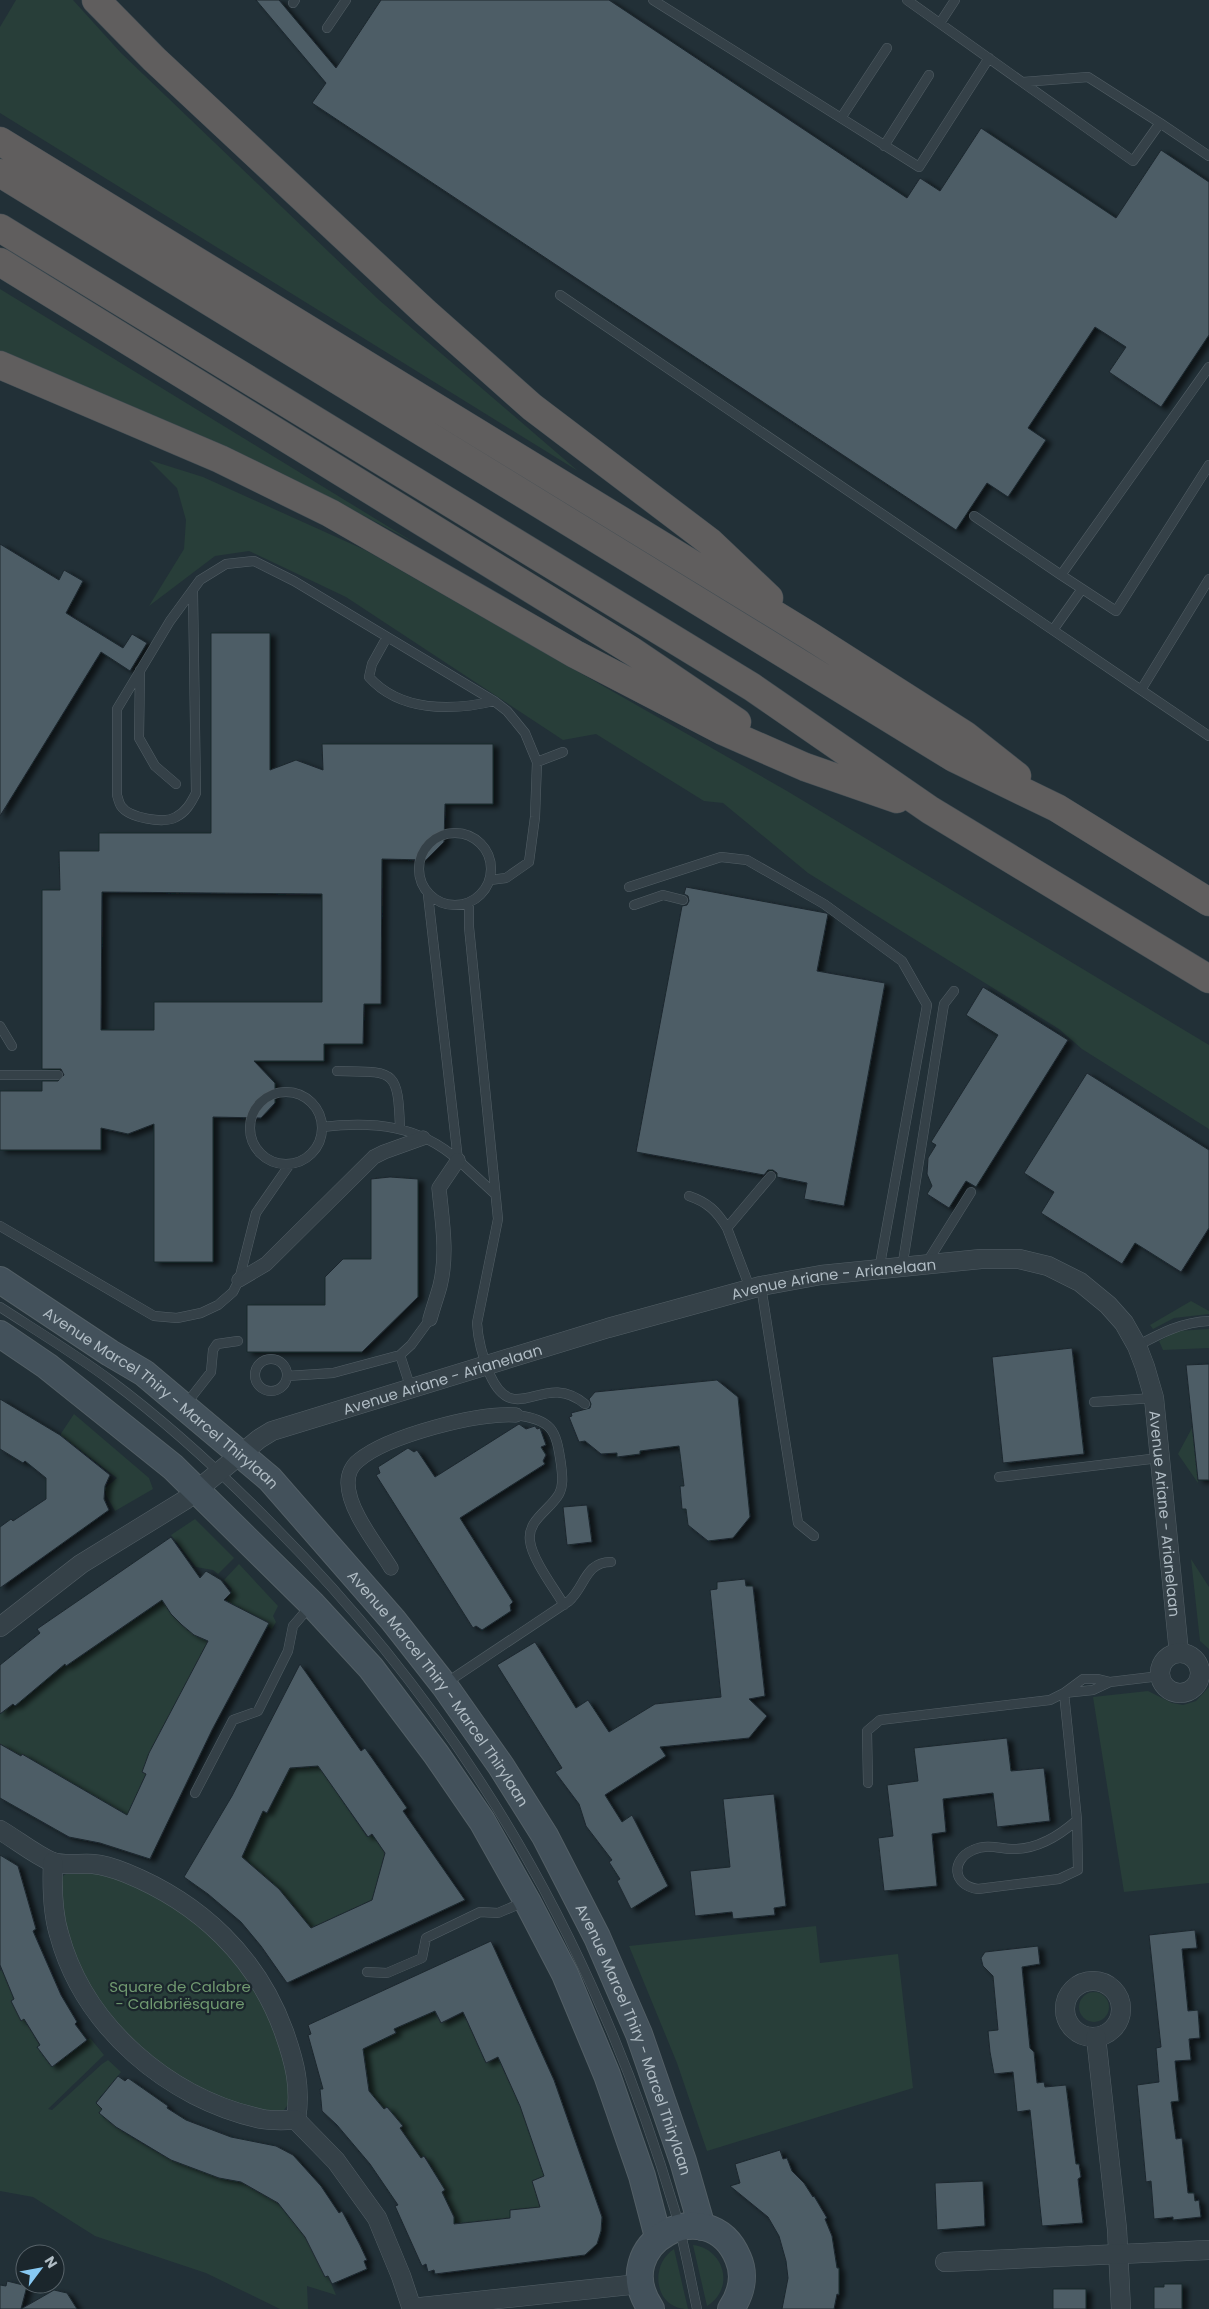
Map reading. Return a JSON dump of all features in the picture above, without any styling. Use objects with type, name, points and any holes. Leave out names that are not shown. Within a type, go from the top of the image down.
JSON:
[{"type":"highway","points":[[96,0],[154,59],[430,316],[532,407],[710,542],[810,636]]},
{"type":"highway","points":[[0,141],[810,636],[965,735],[1057,808]]},
{"type":"highway","points":[[0,173],[954,758],[1057,808],[1209,902]]},
{"type":"highway","points":[[0,228],[752,687],[930,810],[1209,980]]},
{"type":"highway","points":[[0,262],[632,651],[805,767]]},
{"type":"highway","points":[[0,365],[220,459],[330,513],[575,654],[723,731],[805,767],[930,810]]},
{"type":"main road","name":"Avenue Marcel Thiry - Marcel Thirylaan","points":[[0,1280],[110,1353],[144,1373],[241,1453],[274,1483],[343,1561],[444,1685],[501,1766],[545,1836],[597,1937],[639,2034],[683,2161],[680,2230]]},
{"type":"main road","name":"Avenue Marcel Thiry - Marcel Thirylaan","points":[[0,1334],[47,1366],[173,1468],[312,1604],[371,1668],[436,1754],[482,1821],[527,1900],[565,1974],[607,2075],[642,2176],[680,2230]]},
{"type":"main road","points":[[651,2309],[643,2297],[639,2284],[642,2259],[648,2248],[680,2230],[716,2232],[727,2240],[735,2251],[740,2263],[742,2276],[741,2289],[731,2309]]},
{"type":"street","points":[[239,1280],[266,1264],[374,1157],[423,1138]]},
{"type":"street","points":[[430,1320],[441,1284],[444,1258],[439,1188],[458,1160]]},
{"type":"street","name":"Avenue Ariane - Arianelaan","points":[[0,1627],[81,1564],[185,1500],[262,1436],[272,1431],[608,1328],[756,1287],[821,1276],[980,1259],[1019,1260],[1048,1266],[1080,1282],[1108,1305],[1124,1323],[1137,1346],[1154,1398],[1179,1653]]},
{"type":"street","points":[[391,1568],[350,1497],[348,1484],[353,1466],[366,1454],[411,1435],[482,1416],[500,1413],[516,1414]]},
{"type":"street","points":[[1179,1653],[1191,1656],[1205,1672],[1195,1688],[1184,1694],[1171,1692],[1165,1688],[1160,1676],[1162,1663],[1167,1658],[1179,1653]]},
{"type":"street","points":[[0,1830],[53,1862],[94,1864],[125,1872],[192,1908],[228,1939],[251,1967],[275,2007],[294,2058],[299,2096],[296,2120]]},
{"type":"street","points":[[53,1862],[52,1891],[59,1934],[69,1960],[94,2006],[122,2042],[152,2068],[180,2087],[217,2105],[263,2119],[296,2120],[336,2162],[378,2218],[412,2309],[639,2284]]},
{"type":"street","points":[[1096,2037],[1119,2254],[1122,2309]]},
{"type":"street","points":[[945,2262],[1209,2250]]},
{"type":"lane","points":[[327,28],[346,0]]},
{"type":"lane","points":[[653,0],[919,167],[989,58]]},
{"type":"lane","points":[[907,0],[1133,161],[1160,122]]},
{"type":"lane","points":[[940,24],[956,0]]},
{"type":"lane","points":[[841,118],[887,48]]},
{"type":"lane","points":[[884,146],[929,75]]},
{"type":"lane","points":[[1024,82],[1088,77],[1160,122],[1209,156]]},
{"type":"lane","points":[[560,295],[1209,736]]},
{"type":"lane","points":[[1061,575],[1209,367]]},
{"type":"lane","points":[[974,516],[1116,611],[1209,465]]},
{"type":"lane","points":[[193,592],[196,793],[186,810],[175,818],[156,820],[136,816],[121,807],[117,795],[117,709],[170,621],[200,580],[226,564],[254,562],[294,581],[494,701],[508,711],[525,733],[537,762],[535,817],[529,862],[506,878],[490,880]]},
{"type":"lane","points":[[1141,690],[1209,579]]},
{"type":"lane","points":[[1053,630],[1082,589]]},
{"type":"lane","points":[[387,637],[372,664],[370,678],[380,689],[406,702],[439,708],[473,706],[494,701]]},
{"type":"lane","points":[[140,670],[139,738],[155,766],[176,784]]},
{"type":"lane","points":[[537,762],[563,752]]},
{"type":"lane","points":[[428,896],[448,906],[469,903],[482,894],[490,880],[491,869],[489,858],[477,840],[456,833],[445,834],[435,838],[421,854],[418,865],[418,876],[428,896],[458,1160]]},
{"type":"lane","points":[[629,887],[721,857],[747,860],[824,904],[902,961],[927,1005],[879,1270]]},
{"type":"lane","points":[[634,905],[663,895],[683,900]]},
{"type":"lane","points":[[469,903],[469,927],[498,1219],[477,1323],[478,1341],[486,1366],[497,1390],[507,1398],[518,1400],[543,1393],[559,1392],[577,1397],[585,1404]]},
{"type":"lane","points":[[902,1268],[944,1004],[954,991]]},
{"type":"lane","points":[[0,1026],[12,1046]]},
{"type":"lane","points":[[337,1071],[380,1072],[390,1077],[398,1086],[400,1128]]},
{"type":"lane","points":[[0,1076],[58,1075]]},
{"type":"lane","points":[[277,1092],[298,1093],[308,1098],[321,1116],[321,1138],[313,1152],[300,1161],[290,1164],[279,1164],[260,1154],[250,1134],[252,1113],[258,1103],[266,1096],[277,1092]]},
{"type":"lane","points":[[322,1127],[354,1123],[400,1128],[444,1148],[496,1194]]},
{"type":"lane","points":[[0,1226],[154,1316],[177,1318],[201,1313],[218,1305],[233,1292],[239,1280],[256,1212],[290,1164]]},
{"type":"lane","points":[[727,1228],[772,1176]]},
{"type":"lane","points":[[925,1266],[971,1192]]},
{"type":"lane","points":[[689,1196],[710,1205],[719,1215],[756,1287],[798,1523],[814,1536]]},
{"type":"lane","name":"Avenue Marcel Thiry - Marcel Thirylaan","points":[[0,1307],[112,1382],[218,1472],[296,1548],[351,1607],[420,1692],[495,1804],[536,1872],[591,1981],[645,2118],[680,2230],[697,2309]]},
{"type":"lane","points":[[287,1376],[333,1373],[400,1355],[420,1334],[430,1320]]},
{"type":"lane","points":[[1137,1346],[1160,1333],[1189,1322],[1209,1321]]},
{"type":"lane","points":[[185,1406],[210,1372],[213,1350],[217,1344],[238,1341]]},
{"type":"lane","points":[[400,1355],[411,1389]]},
{"type":"lane","points":[[1094,1402],[1154,1398]]},
{"type":"lane","points":[[516,1414],[529,1416],[546,1424],[555,1434],[558,1441],[562,1485],[560,1493],[535,1521],[530,1531],[530,1542],[534,1555],[564,1605]]},
{"type":"lane","points":[[999,1477],[1159,1458]]},
{"type":"lane","points":[[444,1685],[564,1605],[575,1596],[583,1579],[594,1566],[603,1562],[611,1562]]},
{"type":"lane","points":[[195,1793],[233,1720],[258,1711],[288,1650],[293,1626],[312,1604]]},
{"type":"lane","points":[[868,1783],[867,1731],[880,1720],[1050,1700],[1083,1680],[1092,1679],[1110,1682],[1160,1676]]},
{"type":"lane","points":[[1064,1693],[1077,1820],[1079,1866],[1074,1874],[1059,1878],[978,1890],[968,1887],[960,1880],[957,1868],[958,1862],[968,1853],[987,1846],[1028,1848],[1053,1838],[1077,1820]]},
{"type":"lane","points":[[367,1972],[387,1973],[422,1958],[426,1938],[480,1912],[498,1913],[527,1900]]},
{"type":"green space","points":[[16,0],[73,0],[121,53],[379,300],[578,471],[0,113],[0,27]]},
{"type":"green space","points":[[0,289],[415,543],[346,506],[0,354]]},
{"type":"green space","points":[[149,460],[203,477],[365,550],[787,791],[1209,1045],[1209,1129],[1082,1049],[1059,1029],[808,873],[723,803],[704,801],[596,734],[563,740],[346,597],[249,551],[215,556],[149,606],[184,549],[186,520],[177,488]]},
{"type":"green space","points":[[1191,1301],[1209,1311],[1209,1314],[1174,1318],[1153,1329],[1150,1325]]},
{"type":"green space","points":[[1209,1329],[1209,1348],[1163,1350],[1159,1341],[1178,1331]]},
{"type":"green space","points":[[74,1414],[149,1478],[153,1489],[115,1511],[106,1495],[105,1488],[117,1478],[60,1435]]},
{"type":"green space","points":[[1192,1428],[1198,1483],[1178,1454]]},
{"type":"green space","points":[[195,1519],[234,1558],[218,1574],[213,1570],[196,1567],[171,1535]]},
{"type":"green space","points":[[1191,1559],[1209,1587],[1209,1649],[1200,1641]]},
{"type":"green space","points":[[239,1564],[278,1606],[273,1616],[276,1622],[272,1629],[267,1626],[269,1623],[226,1601],[232,1589],[224,1580]]},
{"type":"green space","points":[[162,1600],[182,1624],[208,1641],[148,1758],[142,1772],[146,1774],[127,1816],[22,1754],[21,1756],[0,1744],[0,1714],[13,1704],[15,1706],[63,1662],[66,1665]]},
{"type":"green space","points":[[1209,1687],[1209,1883],[1124,1892],[1093,1697],[1148,1691],[1172,1703],[1183,1705],[1196,1701]]},
{"type":"green space","points":[[324,1766],[326,1777],[367,1837],[371,1834],[385,1853],[372,1900],[311,1928],[279,1889],[242,1858],[263,1811],[267,1813],[290,1768]]},
{"type":"green space","name":"Square de Calabre - Calabriësquare","points":[[81,1867],[146,1888],[218,1937],[265,2001],[291,2078],[289,2103],[284,2110],[270,2114],[199,2092],[134,2045],[90,1990],[59,1913],[59,1882],[64,1875]]},
{"type":"green space","points":[[816,1926],[820,1963],[898,1954],[913,2088],[707,2151],[677,2063],[629,1946]]},
{"type":"green space","points":[[2,1970],[14,1999],[11,2001],[21,2020],[24,2019],[52,2066],[90,2038],[104,2055],[48,2109],[52,2110],[108,2060],[121,2072],[96,2102],[102,2109],[99,2113],[134,2139],[171,2159],[210,2174],[252,2184],[251,2188],[269,2198],[272,2196],[305,2237],[325,2276],[328,2276],[336,2295],[307,2286],[308,2309],[280,2309],[206,2273],[95,2236],[33,2197],[0,2191],[0,1971]]},
{"type":"green space","points":[[1094,1992],[1105,1996],[1109,2007],[1105,2018],[1094,2022],[1083,2018],[1079,2007],[1083,1996]]},
{"type":"green space","points":[[435,2011],[441,2023],[463,2012],[486,2062],[498,2057],[517,2099],[519,2099],[544,2176],[532,2181],[540,2207],[510,2210],[510,2218],[454,2226],[454,2217],[442,2192],[445,2190],[425,2156],[421,2158],[400,2128],[403,2126],[387,2107],[384,2109],[368,2091],[362,2050],[396,2033],[394,2029]]},
{"type":"green space","points":[[693,2245],[704,2248],[713,2254],[719,2262],[722,2271],[721,2290],[716,2299],[707,2306]]},
{"type":"green space","points":[[674,2249],[688,2309],[677,2307],[668,2302],[662,2294],[659,2285],[658,2275],[661,2265],[666,2256]]},
{"type":"building","points":[[256,0],[279,0],[336,68],[381,0],[609,0],[907,198],[920,178],[940,191],[981,128],[1116,218],[1161,150],[1209,182],[1209,335],[1161,407],[1109,372],[1126,347],[1095,327],[1028,428],[1046,440],[1008,497],[987,483],[956,530],[312,103],[326,83]]},
{"type":"building","points":[[0,544],[59,580],[64,570],[83,581],[66,613],[123,648],[132,634],[147,643],[130,671],[101,652],[0,816]]},
{"type":"building","points":[[211,633],[270,633],[270,770],[296,760],[323,770],[322,744],[493,744],[493,804],[445,804],[444,842],[426,860],[382,859],[381,1004],[364,1004],[363,1044],[324,1044],[324,1061],[254,1061],[275,1083],[275,1103],[261,1118],[213,1117],[213,1262],[154,1262],[154,1124],[128,1134],[101,1128],[101,1150],[0,1150],[0,1091],[42,1091],[42,1081],[58,1081],[64,1075],[61,1069],[42,1069],[42,890],[60,890],[59,851],[99,851],[99,833],[211,833]],"holes":[[[102,892],[322,894],[322,1002],[154,1002],[154,1030],[101,1030]]]},
{"type":"building","points":[[686,887],[826,913],[828,914],[817,971],[885,983],[844,1206],[804,1199],[807,1183],[777,1177],[777,1173],[773,1170],[768,1170],[764,1175],[636,1152],[682,906],[687,905],[689,901],[688,896],[684,894]]},
{"type":"building","points":[[983,987],[1068,1040],[976,1187],[966,1181],[949,1208],[927,1194],[932,1186],[927,1174],[928,1158],[936,1145],[931,1142],[998,1035],[966,1015]]},
{"type":"building","points":[[1087,1073],[1209,1150],[1209,1228],[1181,1272],[1135,1243],[1122,1264],[1041,1213],[1054,1192],[1024,1173]]},
{"type":"building","points":[[390,1177],[418,1179],[418,1297],[362,1352],[247,1352],[247,1305],[325,1305],[325,1277],[343,1259],[371,1259],[371,1179]]},
{"type":"building","points":[[1072,1348],[1084,1454],[1003,1463],[992,1357]]},
{"type":"building","points":[[1209,1364],[1209,1480],[1198,1480],[1186,1365]]},
{"type":"building","points":[[717,1380],[738,1397],[750,1517],[733,1538],[708,1541],[688,1525],[686,1509],[682,1509],[680,1486],[684,1486],[679,1446],[640,1451],[640,1454],[617,1457],[617,1453],[601,1454],[585,1441],[579,1442],[569,1417],[572,1416],[571,1413],[590,1408],[589,1399],[595,1392]]},
{"type":"building","points":[[0,1399],[60,1435],[110,1475],[105,1486],[104,1499],[109,1510],[0,1588],[0,1527],[11,1519],[13,1521],[46,1499],[46,1478],[25,1461],[23,1463],[0,1449]]},
{"type":"building","points":[[519,1424],[526,1429],[535,1426],[537,1429],[540,1428],[546,1445],[541,1447],[546,1455],[543,1461],[545,1464],[460,1518],[513,1602],[510,1605],[511,1611],[482,1630],[476,1626],[473,1628],[376,1475],[380,1473],[378,1467],[408,1448],[414,1452],[417,1450],[435,1477]]},
{"type":"building","points":[[587,1505],[592,1542],[567,1545],[563,1507]]},
{"type":"building","points":[[171,1537],[200,1578],[206,1571],[221,1580],[231,1593],[224,1600],[269,1623],[212,1730],[150,1859],[100,1843],[69,1837],[0,1798],[0,1744],[21,1756],[22,1754],[127,1815],[146,1774],[142,1772],[149,1753],[208,1641],[194,1635],[182,1625],[171,1614],[162,1600],[66,1666],[65,1664],[15,1706],[13,1704],[0,1714],[0,1665],[40,1633],[37,1629]]},
{"type":"building","points":[[745,1579],[746,1586],[753,1586],[765,1696],[749,1699],[767,1716],[749,1738],[660,1747],[666,1756],[605,1795],[622,1822],[632,1815],[668,1886],[631,1909],[617,1881],[620,1879],[609,1862],[612,1860],[586,1826],[579,1804],[555,1772],[562,1768],[497,1665],[535,1642],[576,1708],[588,1700],[609,1732],[655,1704],[721,1697],[710,1590],[717,1589],[717,1582]]},
{"type":"building","points":[[300,1664],[361,1751],[365,1748],[407,1808],[403,1811],[465,1900],[287,1983],[261,1946],[241,1922],[208,1894],[184,1877],[232,1796]],"holes":[[[318,1766],[368,1837],[372,1834],[385,1853],[372,1900],[311,1928],[279,1889],[242,1857],[263,1811],[267,1813],[290,1768]]]},
{"type":"building","points":[[1007,1738],[1011,1771],[1044,1768],[1050,1821],[997,1827],[993,1793],[943,1799],[946,1832],[932,1834],[937,1886],[884,1891],[878,1838],[893,1836],[887,1785],[918,1781],[914,1748]]},
{"type":"building","points":[[774,1794],[786,1906],[774,1908],[775,1915],[733,1919],[732,1912],[695,1916],[690,1871],[730,1867],[723,1799]]},
{"type":"building","points":[[0,1855],[18,1866],[36,1929],[33,1931],[61,1995],[77,2022],[75,2024],[87,2040],[52,2067],[37,2047],[40,2045],[24,2019],[21,2021],[11,2001],[14,1999],[0,1965]]},
{"type":"building","points":[[1195,1930],[1197,1948],[1182,1949],[1188,2011],[1198,2010],[1200,2038],[1189,2039],[1191,2060],[1175,2061],[1179,2101],[1171,2102],[1176,2139],[1182,2138],[1188,2193],[1194,2193],[1195,2201],[1199,2200],[1201,2217],[1173,2220],[1173,2217],[1154,2219],[1151,2181],[1146,2182],[1137,2085],[1159,2082],[1156,2048],[1161,2047],[1149,1935]]},
{"type":"building","points":[[491,1941],[554,2080],[602,2217],[601,2231],[597,2244],[585,2255],[435,2274],[434,2270],[428,2272],[426,2264],[422,2266],[395,2206],[398,2205],[370,2164],[337,2125],[322,2111],[320,2089],[323,2089],[308,2035],[311,2034],[308,2025]],"holes":[[[435,2011],[441,2023],[463,2012],[486,2063],[498,2057],[520,2106],[544,2176],[532,2181],[540,2207],[510,2210],[510,2218],[454,2224],[454,2217],[442,2192],[445,2190],[424,2156],[421,2158],[400,2128],[403,2126],[387,2107],[384,2109],[369,2091],[363,2049],[396,2033],[394,2029]]]},
{"type":"building","points":[[1038,1946],[1040,1964],[1022,1967],[1030,2048],[1034,2052],[1037,2083],[1044,2082],[1045,2087],[1066,2085],[1076,2164],[1079,2164],[1081,2177],[1078,2179],[1083,2223],[1042,2226],[1030,2110],[1017,2112],[1013,2072],[994,2074],[990,2052],[988,2031],[998,2030],[993,1976],[983,1966],[981,1958],[985,1952]]},
{"type":"building","points":[[118,2076],[125,2081],[128,2078],[186,2120],[231,2137],[276,2146],[293,2155],[321,2186],[339,2213],[342,2211],[367,2260],[364,2261],[367,2269],[332,2284],[328,2276],[325,2277],[305,2237],[278,2203],[241,2182],[219,2178],[171,2160],[116,2127],[99,2113],[102,2109],[96,2103]]},
{"type":"building","points":[[780,2150],[783,2159],[787,2158],[792,2171],[814,2196],[827,2218],[825,2219],[832,2236],[837,2268],[839,2268],[839,2295],[837,2294],[834,2309],[782,2309],[788,2278],[786,2261],[779,2236],[768,2217],[730,2186],[740,2183],[735,2164]]},
{"type":"building","points":[[983,2181],[985,2226],[937,2230],[935,2183]]},
{"type":"building","points":[[7,2281],[15,2283],[15,2294],[25,2294],[21,2309],[0,2309],[0,2285],[6,2286]]},
{"type":"building","points":[[1164,2284],[1182,2284],[1182,2309],[1154,2309],[1154,2287],[1164,2287]]},
{"type":"building","points":[[1053,2289],[1086,2289],[1086,2309],[1053,2309]]},
{"type":"building","points":[[65,2293],[77,2309],[21,2309],[47,2294]]}]
